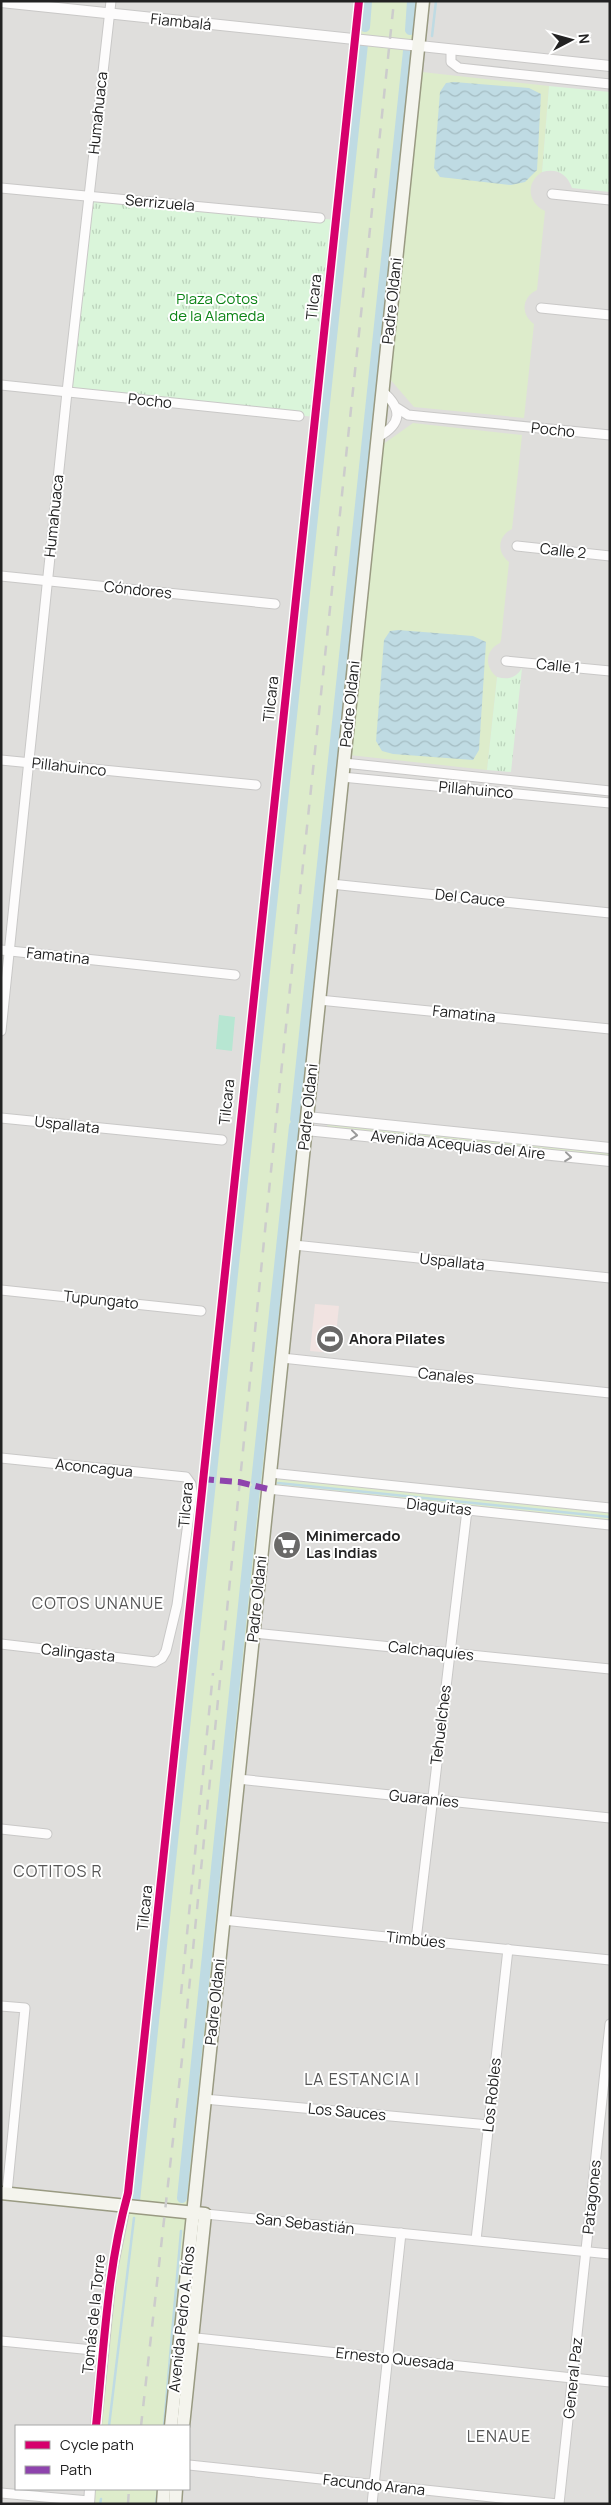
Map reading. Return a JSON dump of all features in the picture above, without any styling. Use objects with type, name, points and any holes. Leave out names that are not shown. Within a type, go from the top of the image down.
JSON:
[{"type":"main road","name":"Padre Oldani","points":[[199,2213],[204,2099],[378,437],[413,46],[423,1]]},
{"type":"main road","name":"San Sebastián","points":[[4,2193],[199,2213]]},
{"type":"main road","name":"Avenida Pedro A. Ríos","points":[[183,2425],[186,2337],[199,2213]]},
{"type":"main road","name":"Avenida Pedro A. Ríos","points":[[170,2425],[186,2337]]},
{"type":"main road","points":[[163,2504],[164,2490]]},
{"type":"main road","points":[[175,2504],[176,2490]]},
{"type":"street","name":"Humahuaca","points":[[1,1031],[5,950],[29,763],[67,392],[111,1]]},
{"type":"street","name":"Tilcara","points":[[125,2206],[130,2183],[185,1665],[239,1117],[358,40],[359,1]]},
{"type":"street","name":"Fiambalá","points":[[1,2],[358,40],[398,47],[413,46],[610,66]]},
{"type":"street","points":[[451,50],[451,62],[459,68],[610,84]]},
{"type":"street","name":"Serrizuela","points":[[1,188],[320,218]]},
{"type":"street","points":[[552,194],[610,200]]},
{"type":"street","points":[[541,308],[610,315]]},
{"type":"street","name":"Pocho","points":[[1,385],[299,416]]},
{"type":"street","name":"Pocho","points":[[382,391],[394,401],[397,408],[408,415],[610,436]]},
{"type":"street","points":[[396,423],[397,408]]},
{"type":"street","points":[[378,437],[408,415]]},
{"type":"street","name":"Calle 2","points":[[517,546],[610,556]]},
{"type":"street","name":"Cóndores","points":[[1,576],[275,604]]},
{"type":"street","name":"Calle 1","points":[[506,661],[610,672]]},
{"type":"street","name":"Pillahuinco","points":[[1,760],[256,785]]},
{"type":"street","name":"Pillahuinco","points":[[344,764],[610,791]]},
{"type":"street","name":"Pillahuinco","points":[[342,777],[610,803]]},
{"type":"street","name":"Del Cauce","points":[[331,884],[610,913]]},
{"type":"street","name":"Famatina","points":[[5,950],[235,975]]},
{"type":"street","name":"Famatina","points":[[319,1000],[610,1029]]},
{"type":"street","name":"Avenida Acequias del Aire","points":[[307,1117],[610,1148]]},
{"type":"street","name":"Uspallata","points":[[1,1118],[222,1140]]},
{"type":"street","name":"Avenida Acequias del Aire","points":[[306,1130],[610,1161]]},
{"type":"street","name":"Uspallata","points":[[294,1245],[610,1278]]},
{"type":"street","name":"Tupungato","points":[[1,1290],[201,1311]]},
{"type":"street","name":"Canales","points":[[282,1358],[610,1393]]},
{"type":"street","name":"Aconcagua","points":[[1,1458],[186,1477]]},
{"type":"street","name":"Diaguitas","points":[[270,1473],[610,1508]]},
{"type":"street","name":"Tilcara","points":[[155,1662],[162,1658],[166,1651],[177,1605],[192,1493],[191,1484],[186,1477]]},
{"type":"street","name":"Diaguitas","points":[[268,1489],[610,1524]]},
{"type":"street","name":"Tehuelches","points":[[416,1940],[467,1510]]},
{"type":"street","name":"Calchaquíes","points":[[253,1633],[610,1669]]},
{"type":"street","name":"Calingasta","points":[[1,1644],[155,1662]]},
{"type":"street","name":"Guaraníes","points":[[238,1779],[610,1818]]},
{"type":"street","points":[[1,1829],[47,1834]]},
{"type":"street","name":"Timbúes","points":[[223,1920],[610,1960]]},
{"type":"street","name":"Los Robles","points":[[476,2240],[508,1949]]},
{"type":"street","points":[[1,2006],[25,2008],[4,2193]]},
{"type":"street","name":"Patagones","points":[[586,2252],[605,2110],[610,2024]]},
{"type":"street","name":"Los Sauces","points":[[204,2099],[489,2125]]},
{"type":"street","name":"Tomás de la Torre","points":[[96,2425],[111,2275],[125,2206]]},
{"type":"street","name":"San Sebastián","points":[[199,2213],[610,2254]]},
{"type":"street","points":[[372,2504],[400,2233]]},
{"type":"street","name":"General Paz","points":[[559,2504],[586,2252]]},
{"type":"street","name":"Ernesto Quesada","points":[[186,2337],[610,2382]]},
{"type":"street","points":[[1,2341],[104,2352]]},
{"type":"street","name":"Facundo Arana","points":[[190,2465],[559,2504]]},
{"type":"street","points":[[1,2493],[89,2502]]},
{"type":"shaded area","points":[[1,1],[610,1],[610,2504],[163,2504],[164,2490],[190,2490],[190,2425],[15,2425],[15,2490],[90,2490],[89,2504],[1,2504]]},
{"type":"shaded area","points":[[315,1304],[339,1306],[334,1353],[310,1351]]},
{"type":"green space","points":[[359,1],[423,1],[171,2425],[96,2425],[111,2275],[128,2193]]},
{"type":"green space","points":[[422,72],[549,86],[542,172],[531,187],[532,198],[545,211],[537,290],[528,297],[525,306],[526,315],[534,324],[524,418],[414,407],[389,378]]},
{"type":"green space","points":[[549,86],[610,92],[610,192],[572,188],[561,173],[552,171],[542,172]]},
{"type":"green space","name":"Plaza Cotos de la Alameda","points":[[89,196],[336,220],[315,417],[67,392]]},
{"type":"green space","points":[[413,423],[522,435],[512,529],[507,532],[500,544],[502,554],[509,562],[501,640],[491,650],[488,659],[490,668],[497,677],[487,770],[349,755],[382,445]]},
{"type":"green space","points":[[522,668],[511,772],[487,770],[497,677],[511,677]]},
{"type":"green space","points":[[219,1015],[235,1017],[232,1051],[216,1049]]},
{"type":"green space","points":[[328,1123],[610,1152],[610,1156],[327,1127]]},
{"type":"green space","points":[[279,1479],[610,1513],[610,1522],[275,1485],[275,1481]]},
{"type":"green space","points":[[90,2490],[164,2490],[163,2504],[89,2504]]},
{"type":"water","points":[[446,83],[529,88],[541,94],[537,170],[525,182],[511,185],[440,177],[434,168],[440,92]]},
{"type":"water","points":[[390,631],[473,636],[486,642],[479,750],[473,760],[393,754],[382,751],[376,741],[384,640]]},
{"type":"waterway","points":[[365,27],[367,1]]},
{"type":"waterway","points":[[410,30],[412,1]]},
{"type":"waterway","points":[[432,36],[436,1]]},
{"type":"waterway","points":[[135,2201],[363,44]]},
{"type":"waterway","points":[[295,1119],[408,51]]},
{"type":"waterway","points":[[256,1482],[294,1126]]},
{"type":"waterway","points":[[278,1483],[610,1517]]},
{"type":"waterway","points":[[182,2198],[255,1489]]},
{"type":"waterway","points":[[109,2425],[134,2218]]},
{"type":"waterway","points":[[164,2425],[181,2231]]},
{"type":"waterway","points":[[156,2504],[158,2490]]},
{"type":"waterway","points":[[100,2504],[101,2499]]},
{"type":"railway","points":[[141,2425],[182,2059],[276,1121],[394,1]]},
{"type":"railway","points":[[181,1994],[213,1673]]},
{"type":"railway","points":[[128,2504],[129,2490]]},
{"type":"marked path","points":[[202,1479],[239,1482],[268,1489]]},
{"type":"cycle path","points":[[96,2425],[115,2250],[128,2193],[359,1]]},
{"type":"place","name":"Ahora Pilates","points":[[330,1339]]},
{"type":"place","name":"Minimercado Las Indias","points":[[287,1545]]},
{"type":"district","name":"COTOS UNANUE","points":[[98,1603]]},
{"type":"district","name":"COTITOS R","points":[[58,1871]]},
{"type":"district","name":"LA ESTANCIA I","points":[[362,2079]]},
{"type":"district","name":"LENAUE","points":[[499,2436]]}]
